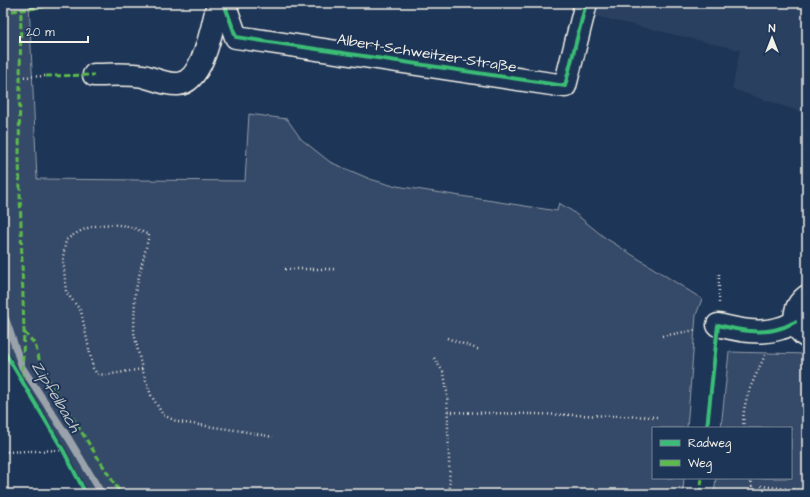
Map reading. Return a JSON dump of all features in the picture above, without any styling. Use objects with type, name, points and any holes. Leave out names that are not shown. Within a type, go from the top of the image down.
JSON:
[{"type":"street","points":[[94,76],[143,76],[164,83],[180,84],[193,76],[201,64],[218,3]]},
{"type":"street","name":"Albert-Schweitzer-Straße","points":[[224,3],[236,37],[565,86],[584,8]]},
{"type":"street","points":[[718,325],[740,331],[758,332],[780,329],[801,329],[795,314],[797,306],[807,296]]},
{"type":"path","points":[[20,77],[46,76]]},
{"type":"path","points":[[142,369],[106,375],[97,374],[93,368],[81,311],[66,292],[63,257],[66,240],[78,231],[97,224],[126,226],[150,235],[135,293],[134,333],[142,369],[151,395],[164,415],[178,422],[273,437]]},
{"type":"path","points":[[285,269],[334,269]]},
{"type":"path","points":[[662,336],[718,325],[719,272]]},
{"type":"path","points":[[744,427],[743,420],[745,403],[766,353],[767,330]]},
{"type":"path","points":[[447,338],[480,350]]},
{"type":"path","points":[[3,350],[22,379],[63,450],[86,494]]},
{"type":"path","points":[[434,358],[444,373],[448,412],[450,494]]},
{"type":"path","points":[[448,412],[659,416]]},
{"type":"path","points":[[3,452],[63,450]]},
{"type":"path","points":[[751,479],[753,494]]},
{"type":"path","points":[[761,486],[807,491]]},
{"type":"shaded area","points":[[3,3],[29,3],[37,179],[245,181],[249,114],[287,119],[301,139],[330,162],[370,179],[390,185],[557,211],[559,203],[572,211],[604,237],[702,299],[696,315],[687,427],[652,427],[652,479],[684,479],[683,491],[674,494],[86,494],[22,379],[3,350]]},
{"type":"shaded area","points":[[589,3],[798,3],[807,6],[807,114],[732,89],[740,50],[586,14]]},
{"type":"shaded area","points":[[729,352],[807,354],[807,494],[714,494],[716,479],[792,479],[792,427],[721,427]]},
{"type":"waterway","name":"Zipfelbach","points":[[3,307],[22,367],[69,439],[102,494]]},
{"type":"marked path","points":[[22,379],[24,332],[19,157],[21,10],[72,3]]},
{"type":"marked path","points":[[3,12],[21,10]]},
{"type":"marked path","points":[[46,76],[94,75]]},
{"type":"marked path","points":[[24,332],[35,344],[42,370],[121,494]]},
{"type":"marked path","points":[[700,494],[702,479]]},
{"type":"cycle path","points":[[224,3],[236,37],[565,86],[586,3]]},
{"type":"cycle path","points":[[707,427],[718,325],[741,330],[766,331],[783,328],[795,322]]},
{"type":"cycle path","points":[[3,349],[63,450],[86,494]]}]
